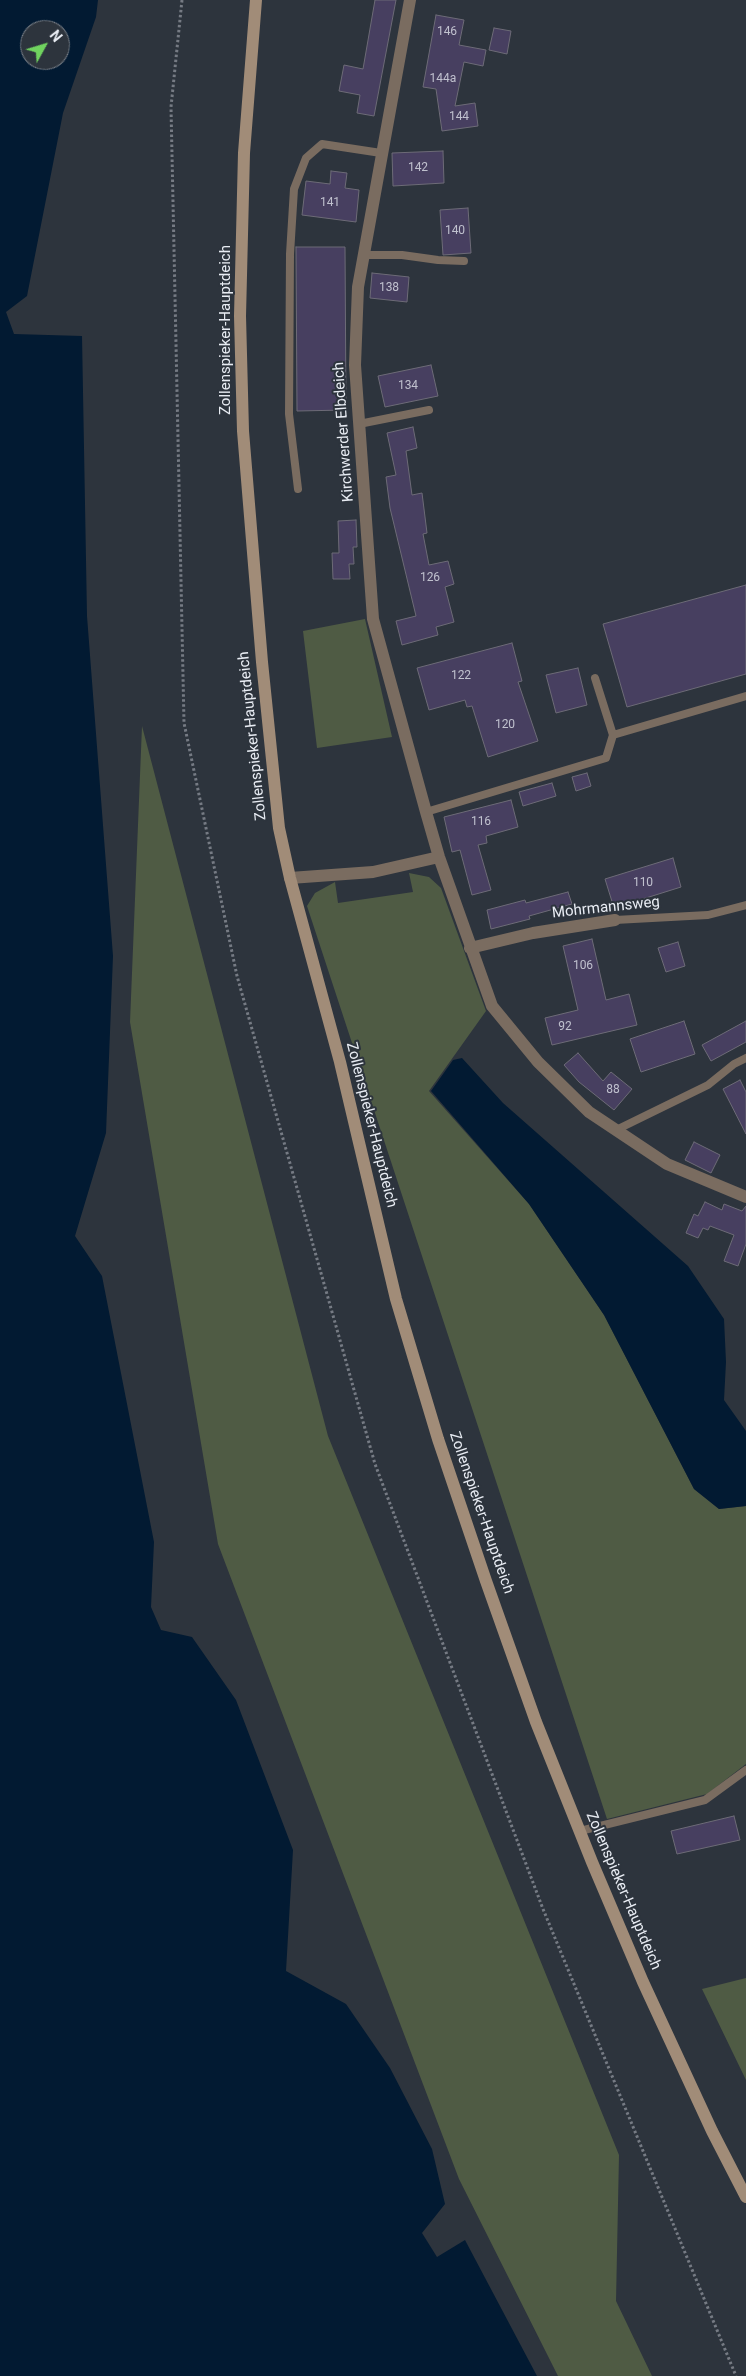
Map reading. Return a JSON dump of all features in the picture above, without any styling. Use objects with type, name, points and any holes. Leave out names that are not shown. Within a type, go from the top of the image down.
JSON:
[{"type":"street","name":"Zollenspieker-Hauptdeich","points":[[256,0],[244,153],[240,316],[243,422],[264,682],[279,828],[290,878],[340,1062],[396,1299],[438,1439],[536,1722],[580,1831],[643,1982],[712,2130],[746,2197]]},
{"type":"street","name":"Kirchwerder Elbdeich","points":[[410,0],[358,287],[355,365],[373,619],[426,812],[439,857],[492,1006],[538,1062],[589,1112],[667,1164],[746,1197]]},
{"type":"street","points":[[290,878],[373,872],[439,857]]},
{"type":"street","name":"Mohrmannsweg","points":[[470,948],[533,933],[614,920]]},
{"type":"lane","points":[[298,489],[289,414],[290,254],[294,189],[306,158],[322,144],[381,153]]},
{"type":"lane","points":[[363,255],[402,255],[438,260],[464,260]]},
{"type":"lane","points":[[359,424],[430,410]]},
{"type":"lane","points":[[426,812],[606,758],[613,734],[594,678]]},
{"type":"lane","points":[[613,734],[746,696]]},
{"type":"lane","name":"Mohrmannsweg","points":[[614,920],[708,915],[746,905]]},
{"type":"lane","points":[[616,1130],[708,1085],[734,1064],[746,1058]]},
{"type":"lane","points":[[580,1831],[705,1800],[746,1770]]},
{"type":"path","points":[[182,0],[171,107],[184,723],[236,976],[375,1464],[543,1909],[736,2376]]},
{"type":"green space","points":[[365,619],[392,737],[317,748],[303,631]]},
{"type":"green space","points":[[142,726],[328,1436],[619,2155],[616,2301],[652,2376],[558,2376],[459,2179],[218,1544],[130,1022]]},
{"type":"green space","points":[[409,873],[429,877],[441,888],[486,1011],[429,1091],[529,1204],[604,1315],[694,1489],[719,1509],[746,1506],[746,1764],[707,1794],[607,1819],[307,906],[315,893],[335,882],[338,903],[413,892]]},
{"type":"green space","points":[[746,1978],[746,2080],[702,1989]]},
{"type":"water","points":[[0,0],[98,0],[96,17],[63,113],[27,296],[6,312],[14,334],[82,336],[87,616],[113,956],[106,1133],[75,1236],[102,1276],[154,1542],[151,1607],[161,1630],[192,1637],[236,1700],[293,1850],[286,1971],[346,2004],[390,2068],[432,2149],[445,2204],[422,2233],[437,2257],[465,2240],[537,2376],[0,2376]]},
{"type":"water","points":[[462,1058],[503,1103],[688,1266],[724,1319],[726,1362],[724,1400],[746,1431],[746,1506],[719,1509],[694,1489],[604,1315],[529,1204],[431,1091],[453,1060]]},
{"type":"building","points":[[375,0],[396,0],[374,116],[357,113],[360,95],[339,91],[344,65],[363,69]]},
{"type":"building","points":[[436,15],[464,20],[459,45],[486,50],[483,66],[464,62],[455,106],[475,103],[478,126],[442,131],[436,89],[423,87]]},
{"type":"building","points":[[494,28],[511,31],[507,54],[489,50]]},
{"type":"building","points":[[443,151],[444,183],[393,186],[392,153]]},
{"type":"building","points":[[331,171],[347,173],[345,188],[359,190],[356,222],[302,215],[306,181],[330,184]]},
{"type":"building","points":[[468,208],[471,253],[443,255],[440,210]]},
{"type":"building","points":[[296,247],[345,247],[346,410],[297,411]]},
{"type":"building","points":[[372,273],[409,277],[407,302],[370,298]]},
{"type":"building","points":[[431,365],[438,396],[385,407],[378,376]]},
{"type":"building","points":[[413,427],[417,448],[406,451],[412,495],[422,493],[427,533],[423,534],[429,565],[448,561],[454,584],[445,587],[454,622],[436,627],[438,635],[402,645],[396,621],[416,616],[390,508],[386,477],[396,475],[387,433]]},
{"type":"building","points":[[356,520],[357,547],[353,547],[354,564],[349,564],[350,579],[333,579],[332,553],[339,553],[338,521]]},
{"type":"building","points":[[746,585],[746,674],[627,707],[603,624]]},
{"type":"building","points":[[512,643],[522,681],[518,682],[538,741],[488,757],[472,706],[467,707],[465,700],[429,710],[417,668]]},
{"type":"building","points":[[578,668],[587,705],[556,713],[546,675]]},
{"type":"building","points":[[587,773],[591,786],[576,791],[572,777]]},
{"type":"building","points":[[552,783],[556,796],[523,806],[519,792]]},
{"type":"building","points":[[511,800],[518,827],[486,836],[487,843],[478,845],[491,890],[472,895],[460,850],[452,852],[444,817]]},
{"type":"building","points":[[673,858],[681,887],[614,908],[605,879]]},
{"type":"building","points":[[568,892],[572,904],[529,916],[530,919],[491,929],[487,910],[525,900],[526,903]]},
{"type":"building","points":[[592,939],[606,1000],[629,994],[637,1025],[552,1045],[545,1018],[578,1010],[563,946]]},
{"type":"building","points":[[678,942],[685,966],[666,972],[658,948]]},
{"type":"building","points":[[684,1021],[695,1054],[641,1072],[630,1039]]},
{"type":"building","points":[[746,1021],[746,1042],[711,1061],[702,1045]]},
{"type":"building","points":[[578,1053],[603,1081],[611,1072],[632,1089],[614,1110],[579,1082],[564,1065]]},
{"type":"building","points":[[740,1080],[746,1092],[746,1134],[723,1089]]},
{"type":"building","points":[[694,1142],[720,1155],[711,1173],[685,1160]]},
{"type":"building","points":[[705,1202],[722,1210],[724,1204],[742,1211],[746,1206],[746,1244],[738,1266],[724,1261],[734,1235],[710,1226],[708,1230],[703,1228],[698,1238],[686,1233],[694,1214],[698,1216]]},
{"type":"building","points":[[734,1816],[740,1840],[677,1854],[671,1831]]}]
